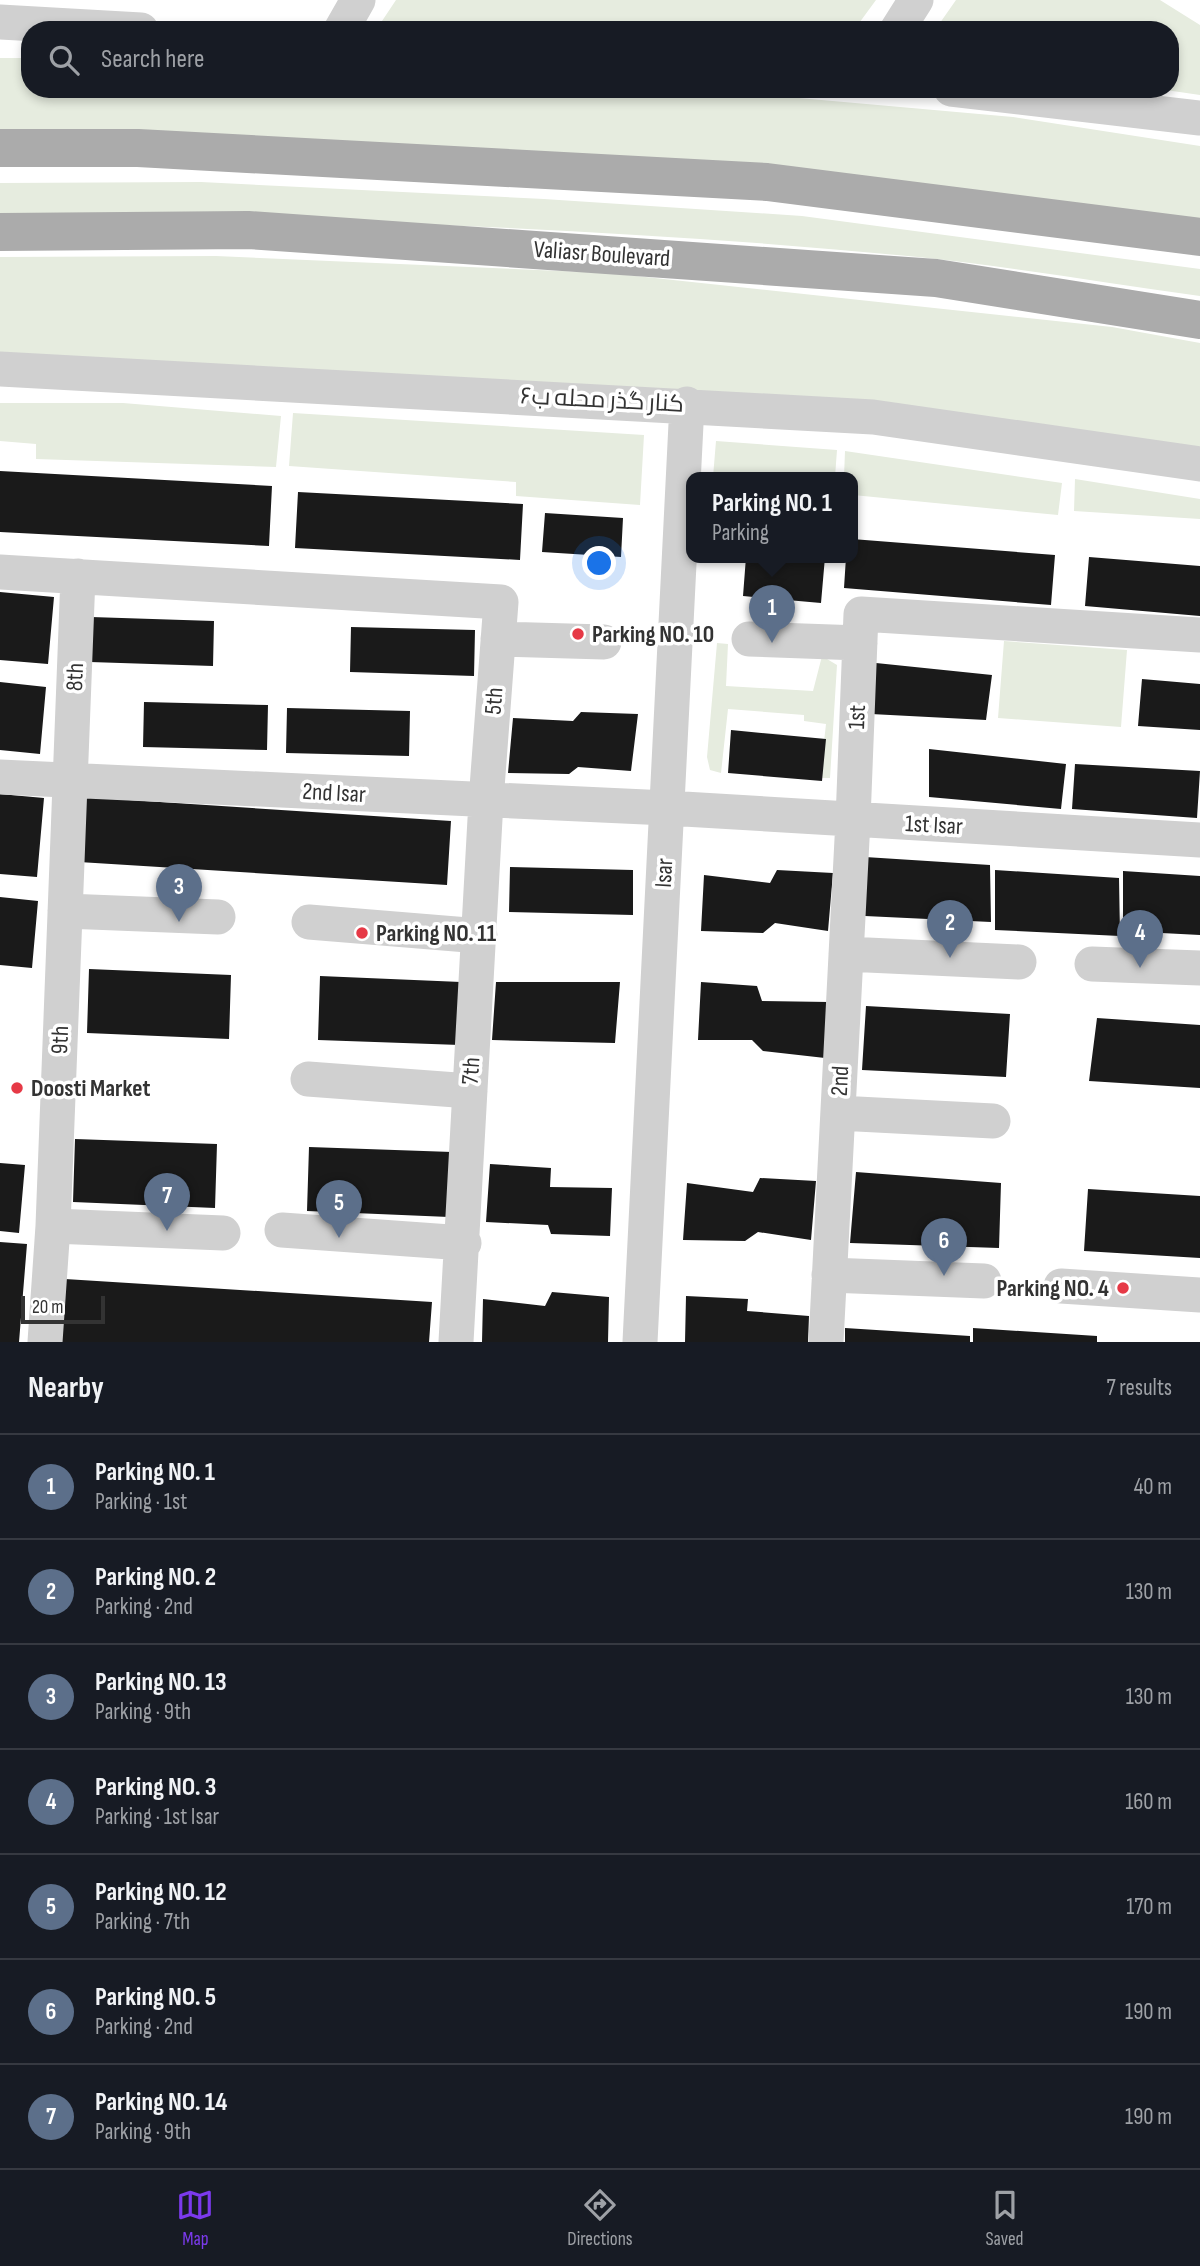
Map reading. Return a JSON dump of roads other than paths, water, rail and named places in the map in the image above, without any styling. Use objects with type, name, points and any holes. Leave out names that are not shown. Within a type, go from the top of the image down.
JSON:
[{"type":"main road","points":[[0,148],[138,148],[767,182],[1200,237]]},
{"type":"main road","name":"Valiasr Boulevard","points":[[0,232],[248,230],[922,277],[1200,320]]},
{"type":"street","points":[[346,21],[358,0]]},
{"type":"street","points":[[903,21],[916,0]]},
{"type":"street","points":[[0,22],[21,23]]},
{"type":"street","points":[[1028,98],[1200,118]]},
{"type":"street","name":"کنار گذر محله ب۶","points":[[0,369],[687,404],[873,417],[1200,464]]},
{"type":"street","name":"Isar","points":[[640,1342],[687,404]]},
{"type":"street","points":[[0,572],[78,576]]},
{"type":"street","name":"5th","points":[[78,576],[501,601],[486,801]]},
{"type":"street","name":"8th","points":[[71,779],[78,576]]},
{"type":"street","points":[[749,639],[860,628],[1200,635]]},
{"type":"street","name":"1st","points":[[853,820],[860,628]]},
{"type":"street","points":[[498,639],[604,642]]},
{"type":"street","name":"2nd Isar","points":[[0,777],[667,808]]},
{"type":"street","name":"9th","points":[[45,1342],[53,1226],[71,779]]},
{"type":"street","name":"7th","points":[[456,1342],[464,1243],[486,801]]},
{"type":"street","name":"1st Isar","points":[[667,808],[1200,840]]},
{"type":"street","name":"2nd","points":[[825,1342],[853,820]]},
{"type":"street","points":[[65,911],[218,917]]},
{"type":"street","points":[[309,922],[480,936]]},
{"type":"street","points":[[846,954],[1019,962]]},
{"type":"street","points":[[1092,964],[1200,968]]},
{"type":"street","points":[[308,1079],[470,1091]]},
{"type":"street","points":[[838,1113],[993,1121]]},
{"type":"street","points":[[53,1226],[223,1233]]},
{"type":"street","points":[[282,1230],[464,1243]]},
{"type":"street","points":[[829,1275],[984,1281]]},
{"type":"street","points":[[1061,1286],[1200,1295]]},
{"type":"place","name":"Parking NO. 10","points":[[578,634]]},
{"type":"place","name":"Parking NO. 1","points":[[772,643]]},
{"type":"place","name":"Parking NO. 13","points":[[179,922]]},
{"type":"place","name":"Parking NO. 11","points":[[362,933]]},
{"type":"place","name":"Parking NO. 2","points":[[950,958]]},
{"type":"place","name":"Parking NO. 3","points":[[1140,968]]},
{"type":"place","name":"Doosti Market","points":[[17,1088]]},
{"type":"place","name":"Parking NO. 14","points":[[167,1231]]},
{"type":"place","name":"Parking NO. 12","points":[[339,1238]]},
{"type":"place","name":"Parking NO. 5","points":[[944,1276]]},
{"type":"place","name":"Parking NO. 4","points":[[1123,1288]]}]
